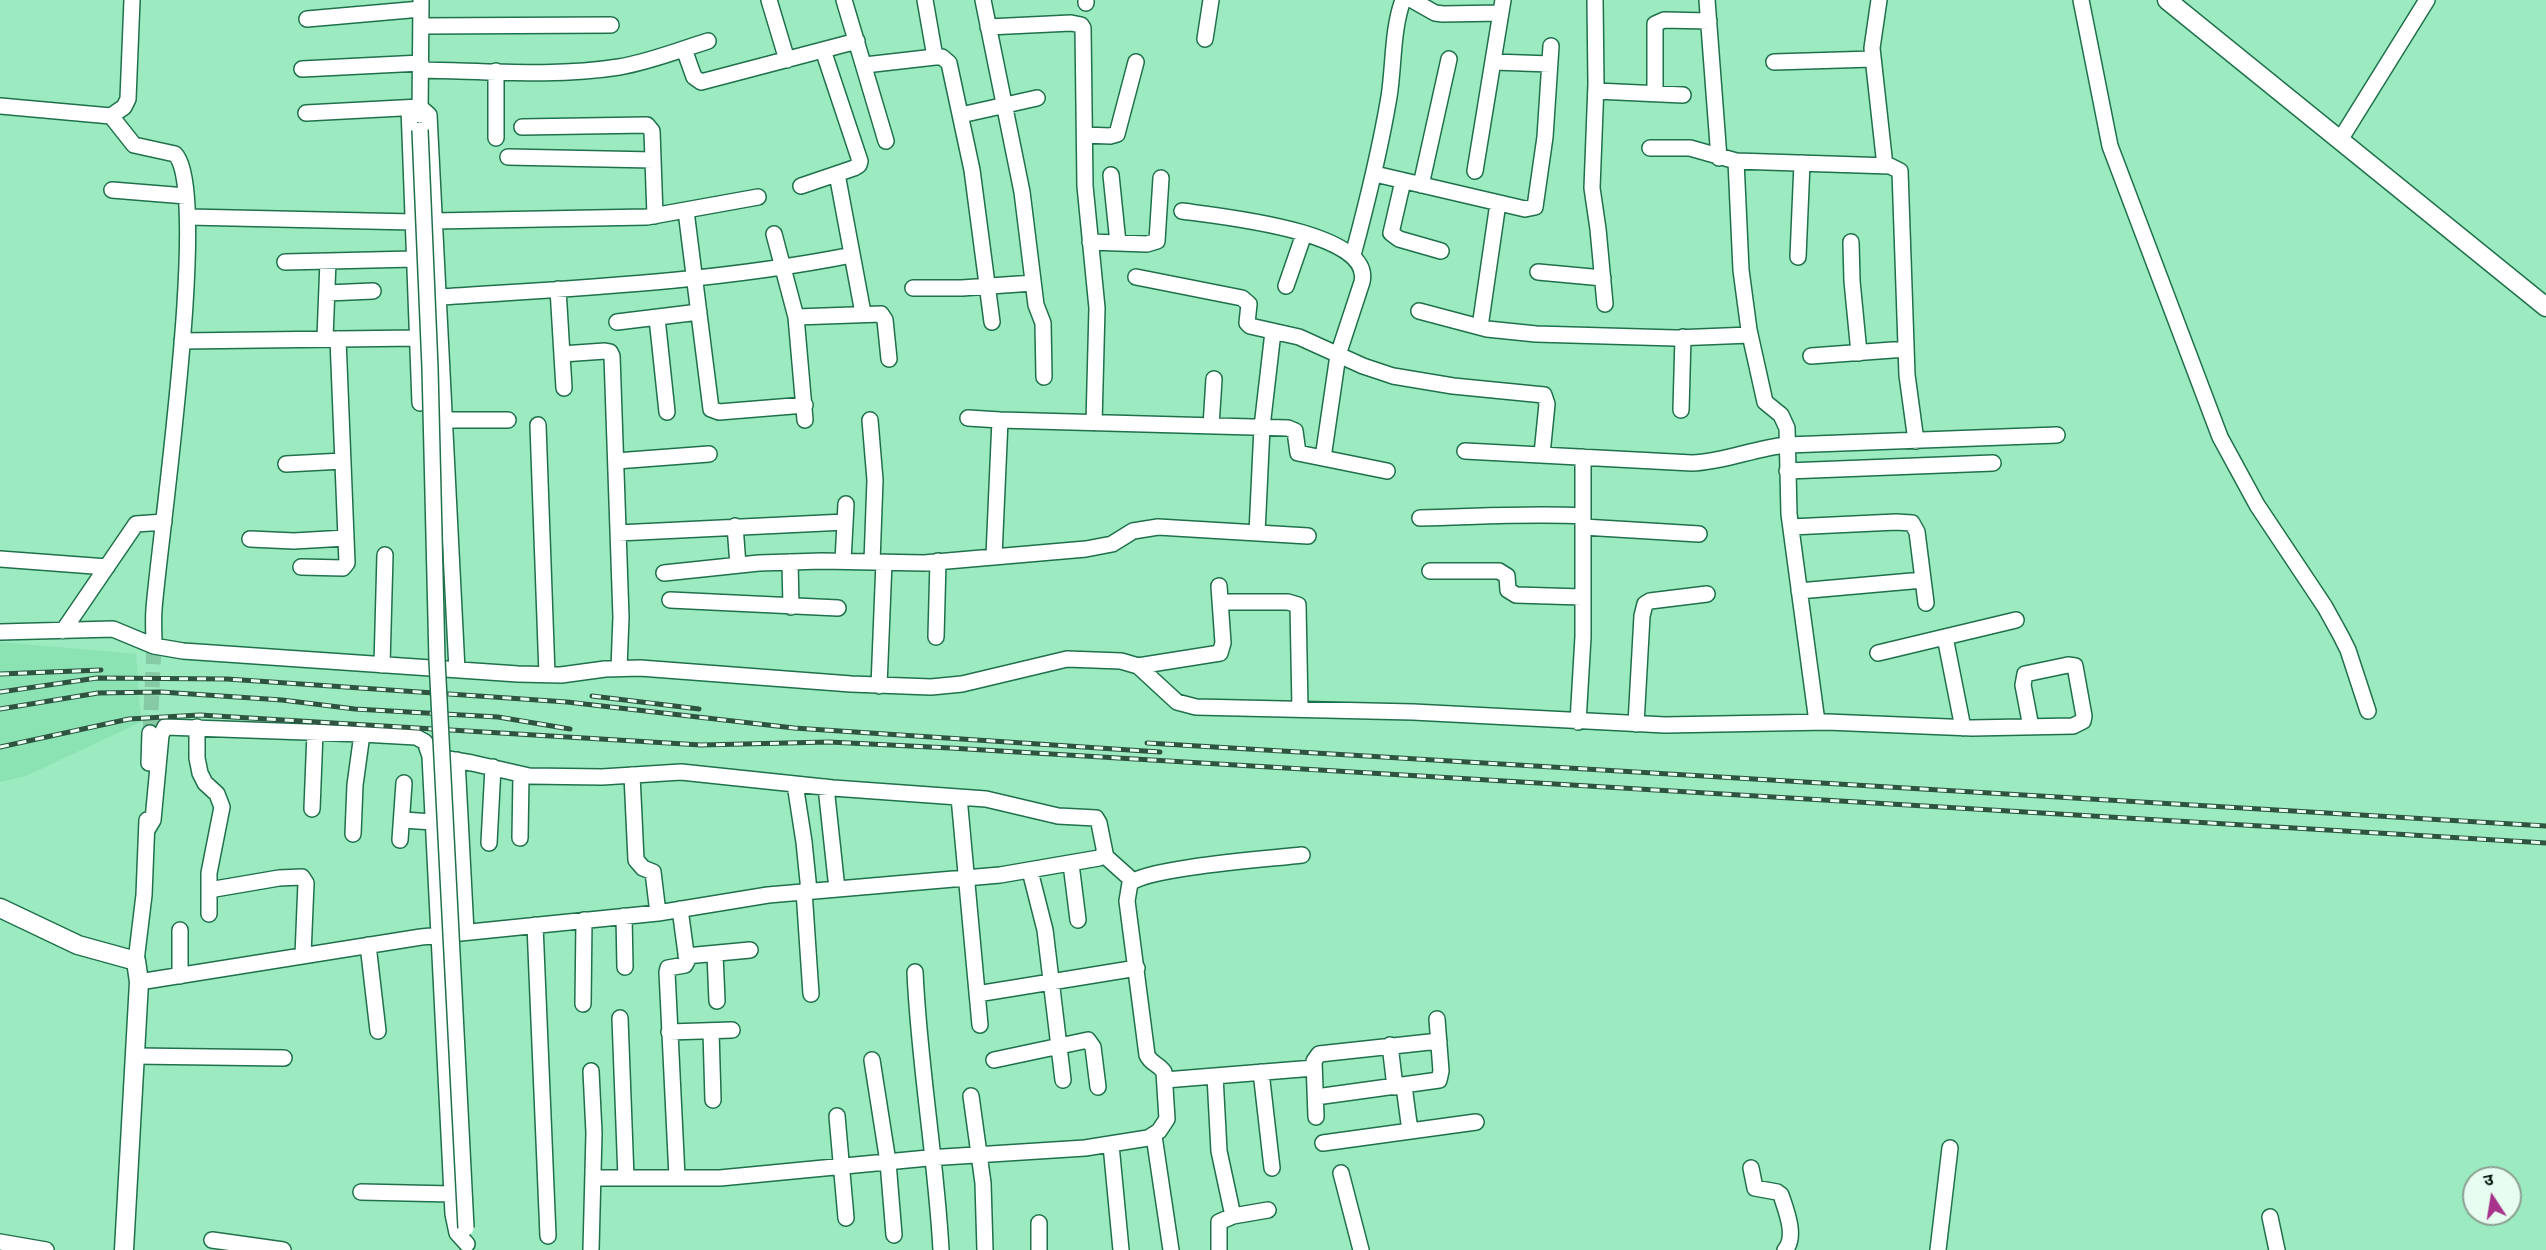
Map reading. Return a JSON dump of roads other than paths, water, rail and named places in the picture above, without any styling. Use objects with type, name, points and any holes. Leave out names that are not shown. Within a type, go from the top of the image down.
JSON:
[{"type":"main road","points":[[2167,0],[2546,307]]},
{"type":"main road","points":[[0,908],[78,945],[136,961],[139,982],[124,1250]]},
{"type":"street","points":[[0,106],[111,116],[124,107],[128,99],[132,0]]},
{"type":"street","points":[[769,0],[787,60]]},
{"type":"street","points":[[844,0],[886,141]]},
{"type":"street","points":[[925,0],[934,57]]},
{"type":"street","points":[[983,0],[1022,192],[1036,305],[1043,323],[1044,376]]},
{"type":"street","points":[[1205,39],[1211,0]]},
{"type":"street","points":[[1353,255],[1375,174],[1392,79],[1398,18],[1403,0]]},
{"type":"street","points":[[1412,0],[1443,14],[1502,6],[1475,171]]},
{"type":"street","points":[[1595,0],[1596,91],[1592,188],[1605,304]]},
{"type":"street","points":[[1707,0],[1719,158]]},
{"type":"street","points":[[1879,0],[1872,38],[1885,166]]},
{"type":"street","points":[[2081,0],[2110,146],[2220,437],[2257,505],[2341,636],[2351,658],[2368,711]]},
{"type":"street","points":[[2340,140],[2427,0]]},
{"type":"street","points":[[307,19],[421,5],[421,67],[415,107],[413,222],[420,403]]},
{"type":"street","points":[[1654,93],[1655,24],[1664,20],[1709,21]]},
{"type":"street","points":[[988,27],[1056,23],[1081,25],[1084,45],[1085,186],[1097,308],[1094,423]]},
{"type":"street","points":[[421,26],[611,24]]},
{"type":"street","points":[[302,69],[421,67],[496,71],[619,67],[708,41]]},
{"type":"street","points":[[684,49],[694,77],[700,82],[857,41]]},
{"type":"street","points":[[1375,174],[1531,209],[1537,202],[1545,137],[1551,46]]},
{"type":"street","points":[[801,186],[854,168],[859,165],[860,161],[823,50]]},
{"type":"street","points":[[865,65],[934,57],[942,57],[949,63],[972,170],[992,322]]},
{"type":"street","points":[[1421,185],[1449,59]]},
{"type":"street","points":[[1774,62],[1873,59]]},
{"type":"street","points":[[1085,135],[1117,134],[1136,62]]},
{"type":"street","points":[[1494,62],[1550,64]]},
{"type":"street","points":[[496,71],[496,138]]},
{"type":"street","points":[[1596,91],[1683,95]]},
{"type":"street","points":[[960,115],[1038,98]]},
{"type":"street","points":[[415,107],[420,130],[438,671],[467,1247]]},
{"type":"street","points":[[306,114],[415,107],[426,110],[431,121],[457,670]]},
{"type":"street","points":[[111,116],[134,145],[168,152],[180,159],[188,217],[182,341],[153,613],[154,646]]},
{"type":"street","points":[[522,127],[647,124],[652,131],[655,216]]},
{"type":"street","points":[[1650,148],[1690,148],[1736,161],[1885,166],[1900,171],[1906,349],[1916,441]]},
{"type":"street","points":[[508,157],[652,160]]},
{"type":"street","points":[[1736,161],[1741,270],[1750,335],[1765,402],[1785,420],[1791,527],[1817,722]]},
{"type":"street","points":[[1798,257],[1802,163]]},
{"type":"street","points":[[837,174],[863,313]]},
{"type":"street","points":[[1111,175],[1118,243]]},
{"type":"street","points":[[1090,242],[1153,244],[1157,241],[1161,178]]},
{"type":"street","points":[[1403,181],[1391,233],[1400,239],[1441,251]]},
{"type":"street","points":[[112,190],[186,196]]},
{"type":"street","points":[[435,221],[655,216],[758,197]]},
{"type":"street","points":[[1480,327],[1498,203]]},
{"type":"street","points":[[1182,211],[1260,223],[1304,234],[1330,242],[1353,255],[1361,264],[1364,275],[1338,355],[1323,458]]},
{"type":"street","points":[[686,212],[711,409],[719,412],[805,412],[796,317],[781,268],[774,234]]},
{"type":"street","points":[[188,217],[413,222]]},
{"type":"street","points":[[1286,286],[1304,234]]},
{"type":"street","points":[[1851,242],[1852,281],[1859,352]]},
{"type":"street","points":[[440,297],[695,280],[852,255]]},
{"type":"street","points":[[285,262],[414,259]]},
{"type":"street","points":[[301,567],[339,569],[347,567],[343,461],[327,293],[328,261]]},
{"type":"street","points":[[1538,272],[1603,278]]},
{"type":"street","points":[[1136,277],[1242,298],[1249,304],[1247,323],[1308,340],[1380,372],[1420,381],[1544,395],[1547,404],[1542,454]]},
{"type":"street","points":[[912,288],[1033,283]]},
{"type":"street","points":[[558,289],[564,388]]},
{"type":"street","points":[[327,293],[373,291]]},
{"type":"street","points":[[1419,311],[1480,327],[1536,334],[1683,338],[1750,335]]},
{"type":"street","points":[[617,322],[699,312]]},
{"type":"street","points":[[796,317],[878,312],[884,316],[889,359]]},
{"type":"street","points":[[657,318],[668,412]]},
{"type":"street","points":[[1257,533],[1262,427],[1273,332]]},
{"type":"street","points":[[182,341],[417,338]]},
{"type":"street","points":[[1681,410],[1683,338]]},
{"type":"street","points":[[1811,356],[1906,349]]},
{"type":"street","points":[[562,354],[605,351],[611,354],[621,617],[619,669]]},
{"type":"street","points":[[1211,426],[1214,379]]},
{"type":"street","points":[[968,417],[1000,420],[1293,428],[1298,453],[1387,471]]},
{"type":"street","points":[[445,420],[508,420]]},
{"type":"street","points":[[870,420],[878,562],[879,686]]},
{"type":"street","points":[[994,556],[1000,420]]},
{"type":"street","points":[[538,425],[547,675]]},
{"type":"street","points":[[1465,451],[1668,463],[1707,463],[1787,445],[2057,435]]},
{"type":"street","points":[[616,461],[709,454]]},
{"type":"street","points":[[1578,722],[1581,684],[1583,457]]},
{"type":"street","points":[[286,464],[343,461]]},
{"type":"street","points":[[1787,471],[1993,463]]},
{"type":"street","points":[[843,561],[846,504]]},
{"type":"street","points":[[1420,518],[1498,517],[1531,513],[1699,534]]},
{"type":"street","points":[[63,631],[136,524],[164,522]]},
{"type":"street","points":[[618,533],[845,522]]},
{"type":"street","points":[[1791,527],[1912,523],[1917,532],[1926,603]]},
{"type":"street","points":[[735,526],[738,565]]},
{"type":"street","points":[[664,573],[790,562],[938,561],[1100,547],[1112,544],[1126,534],[1143,529],[1177,528],[1308,536]]},
{"type":"street","points":[[250,539],[294,541],[346,538]]},
{"type":"street","points":[[382,664],[385,555]]},
{"type":"street","points":[[0,559],[107,567]]},
{"type":"street","points":[[936,636],[938,561]]},
{"type":"street","points":[[790,562],[791,607]]},
{"type":"street","points":[[1430,571],[1499,571],[1507,576],[1508,590],[1515,595],[1582,597]]},
{"type":"street","points":[[1799,591],[1923,580]]},
{"type":"street","points":[[0,632],[113,629],[154,646],[183,651],[457,670],[547,675],[619,669],[666,670],[879,686],[945,687],[1067,659],[1121,661],[1138,666],[1220,653],[1223,644],[1219,586]]},
{"type":"street","points":[[1636,724],[1642,616],[1645,604],[1650,601],[1707,594]]},
{"type":"street","points":[[670,600],[838,608]]},
{"type":"street","points":[[1221,602],[1288,602],[1298,605],[1300,709]]},
{"type":"street","points":[[1878,652],[2016,620]]},
{"type":"street","points":[[1945,637],[1963,728]]},
{"type":"street","points":[[1138,666],[1168,696],[1185,705],[1413,712],[1636,724],[1817,722],[1963,728],[2031,727],[2073,726],[2083,722],[2084,707],[2075,666],[2068,664],[2025,674],[2023,685],[2031,727]]},
{"type":"street","points":[[147,830],[153,820],[162,729],[169,726],[362,734],[422,739],[427,745],[430,756],[454,1225],[467,1247]]},
{"type":"street","points":[[198,727],[197,758],[200,773],[217,794],[222,807],[222,819],[210,873],[209,914]]},
{"type":"street","points":[[312,809],[315,732]]},
{"type":"street","points":[[136,961],[144,895],[150,733]]},
{"type":"street","points":[[353,834],[356,777],[362,734]]},
{"type":"street","points":[[430,756],[544,777],[632,775],[670,771],[826,788],[1005,802],[1058,816],[1096,818],[1104,846],[1104,855],[1133,881]]},
{"type":"street","points":[[457,760],[466,932]]},
{"type":"street","points":[[489,843],[493,767]]},
{"type":"street","points":[[520,838],[521,774]]},
{"type":"street","points":[[632,775],[636,860],[643,868],[653,872],[658,913]]},
{"type":"street","points":[[400,840],[404,783]]},
{"type":"street","points":[[795,784],[804,842],[811,994]]},
{"type":"street","points":[[826,788],[837,889]]},
{"type":"street","points":[[959,797],[980,1025]]},
{"type":"street","points":[[403,820],[433,822]]},
{"type":"street","points":[[139,982],[438,935],[658,913],[806,891],[966,879],[1071,864],[1104,855]]},
{"type":"street","points":[[594,1178],[720,1178],[980,1154],[1111,1145],[1154,1136],[1167,1119],[1165,1080],[1162,1068],[1149,1060],[1147,1055],[1126,895],[1130,884],[1133,881],[1175,870],[1302,855]]},
{"type":"street","points":[[1071,864],[1078,920]]},
{"type":"street","points":[[1030,871],[1045,930],[1063,1080]]},
{"type":"street","points":[[209,890],[279,878],[302,877],[306,883],[303,956]]},
{"type":"street","points":[[677,1177],[668,968],[685,964],[687,956],[680,909]]},
{"type":"street","points":[[624,916],[625,967]]},
{"type":"street","points":[[583,1004],[584,920]]},
{"type":"street","points":[[535,926],[548,1236]]},
{"type":"street","points":[[180,930],[180,976]]},
{"type":"street","points":[[368,945],[378,1031]]},
{"type":"street","points":[[687,956],[750,950]]},
{"type":"street","points":[[715,954],[717,1001]]},
{"type":"street","points":[[977,994],[1137,968]]},
{"type":"street","points":[[915,972],[918,1042],[934,1158],[941,1250]]},
{"type":"street","points":[[620,1017],[626,1178]]},
{"type":"street","points":[[1316,1097],[1438,1080],[1442,1071],[1437,1019]]},
{"type":"street","points":[[669,1032],[732,1030]]},
{"type":"street","points":[[711,1031],[712,1100]]},
{"type":"street","points":[[994,1060],[1083,1040],[1091,1042],[1098,1087]]},
{"type":"street","points":[[1316,1117],[1314,1068],[1316,1056],[1326,1052],[1439,1041]]},
{"type":"street","points":[[1390,1046],[1410,1131]]},
{"type":"street","points":[[135,1056],[285,1058]]},
{"type":"street","points":[[872,1060],[888,1162],[894,1235]]},
{"type":"street","points":[[1165,1080],[1314,1068]]},
{"type":"street","points":[[591,1071],[594,1178],[591,1250]]},
{"type":"street","points":[[1261,1072],[1272,1168]]},
{"type":"street","points":[[1215,1076],[1219,1151],[1233,1216]]},
{"type":"street","points":[[971,1096],[980,1154],[985,1250]]},
{"type":"street","points":[[837,1116],[846,1218]]},
{"type":"street","points":[[1323,1143],[1476,1122]]},
{"type":"street","points":[[1154,1136],[1171,1250]]},
{"type":"street","points":[[1111,1145],[1121,1250]]},
{"type":"street","points":[[1938,1250],[1950,1148]]},
{"type":"street","points":[[1751,1168],[1755,1188],[1777,1192],[1781,1195],[1791,1233],[1790,1245],[1785,1250]]},
{"type":"street","points":[[1341,1173],[1361,1250]]},
{"type":"street","points":[[361,1192],[452,1194]]},
{"type":"street","points":[[1220,1250],[1219,1222],[1233,1216],[1268,1210]]},
{"type":"street","points":[[2270,1217],[2277,1250]]},
{"type":"street","points":[[1039,1223],[1039,1250]]},
{"type":"street","points":[[212,1240],[283,1250]]},
{"type":"street","points":[[0,1242],[46,1250]]},
{"type":"tunnel","points":[[150,733],[154,646]]},
{"type":"railway","points":[[0,674],[101,670]]},
{"type":"railway","points":[[0,692],[97,678],[227,679],[567,702],[794,728],[1160,752]]},
{"type":"railway","points":[[0,709],[98,693],[161,692],[282,700],[355,709],[498,717],[570,729]]},
{"type":"railway","points":[[592,696],[699,709]]},
{"type":"railway","points":[[0,747],[129,719],[200,715],[701,745],[829,742],[950,748],[2546,843]]},
{"type":"railway","points":[[1147,743],[2546,826]]}]
